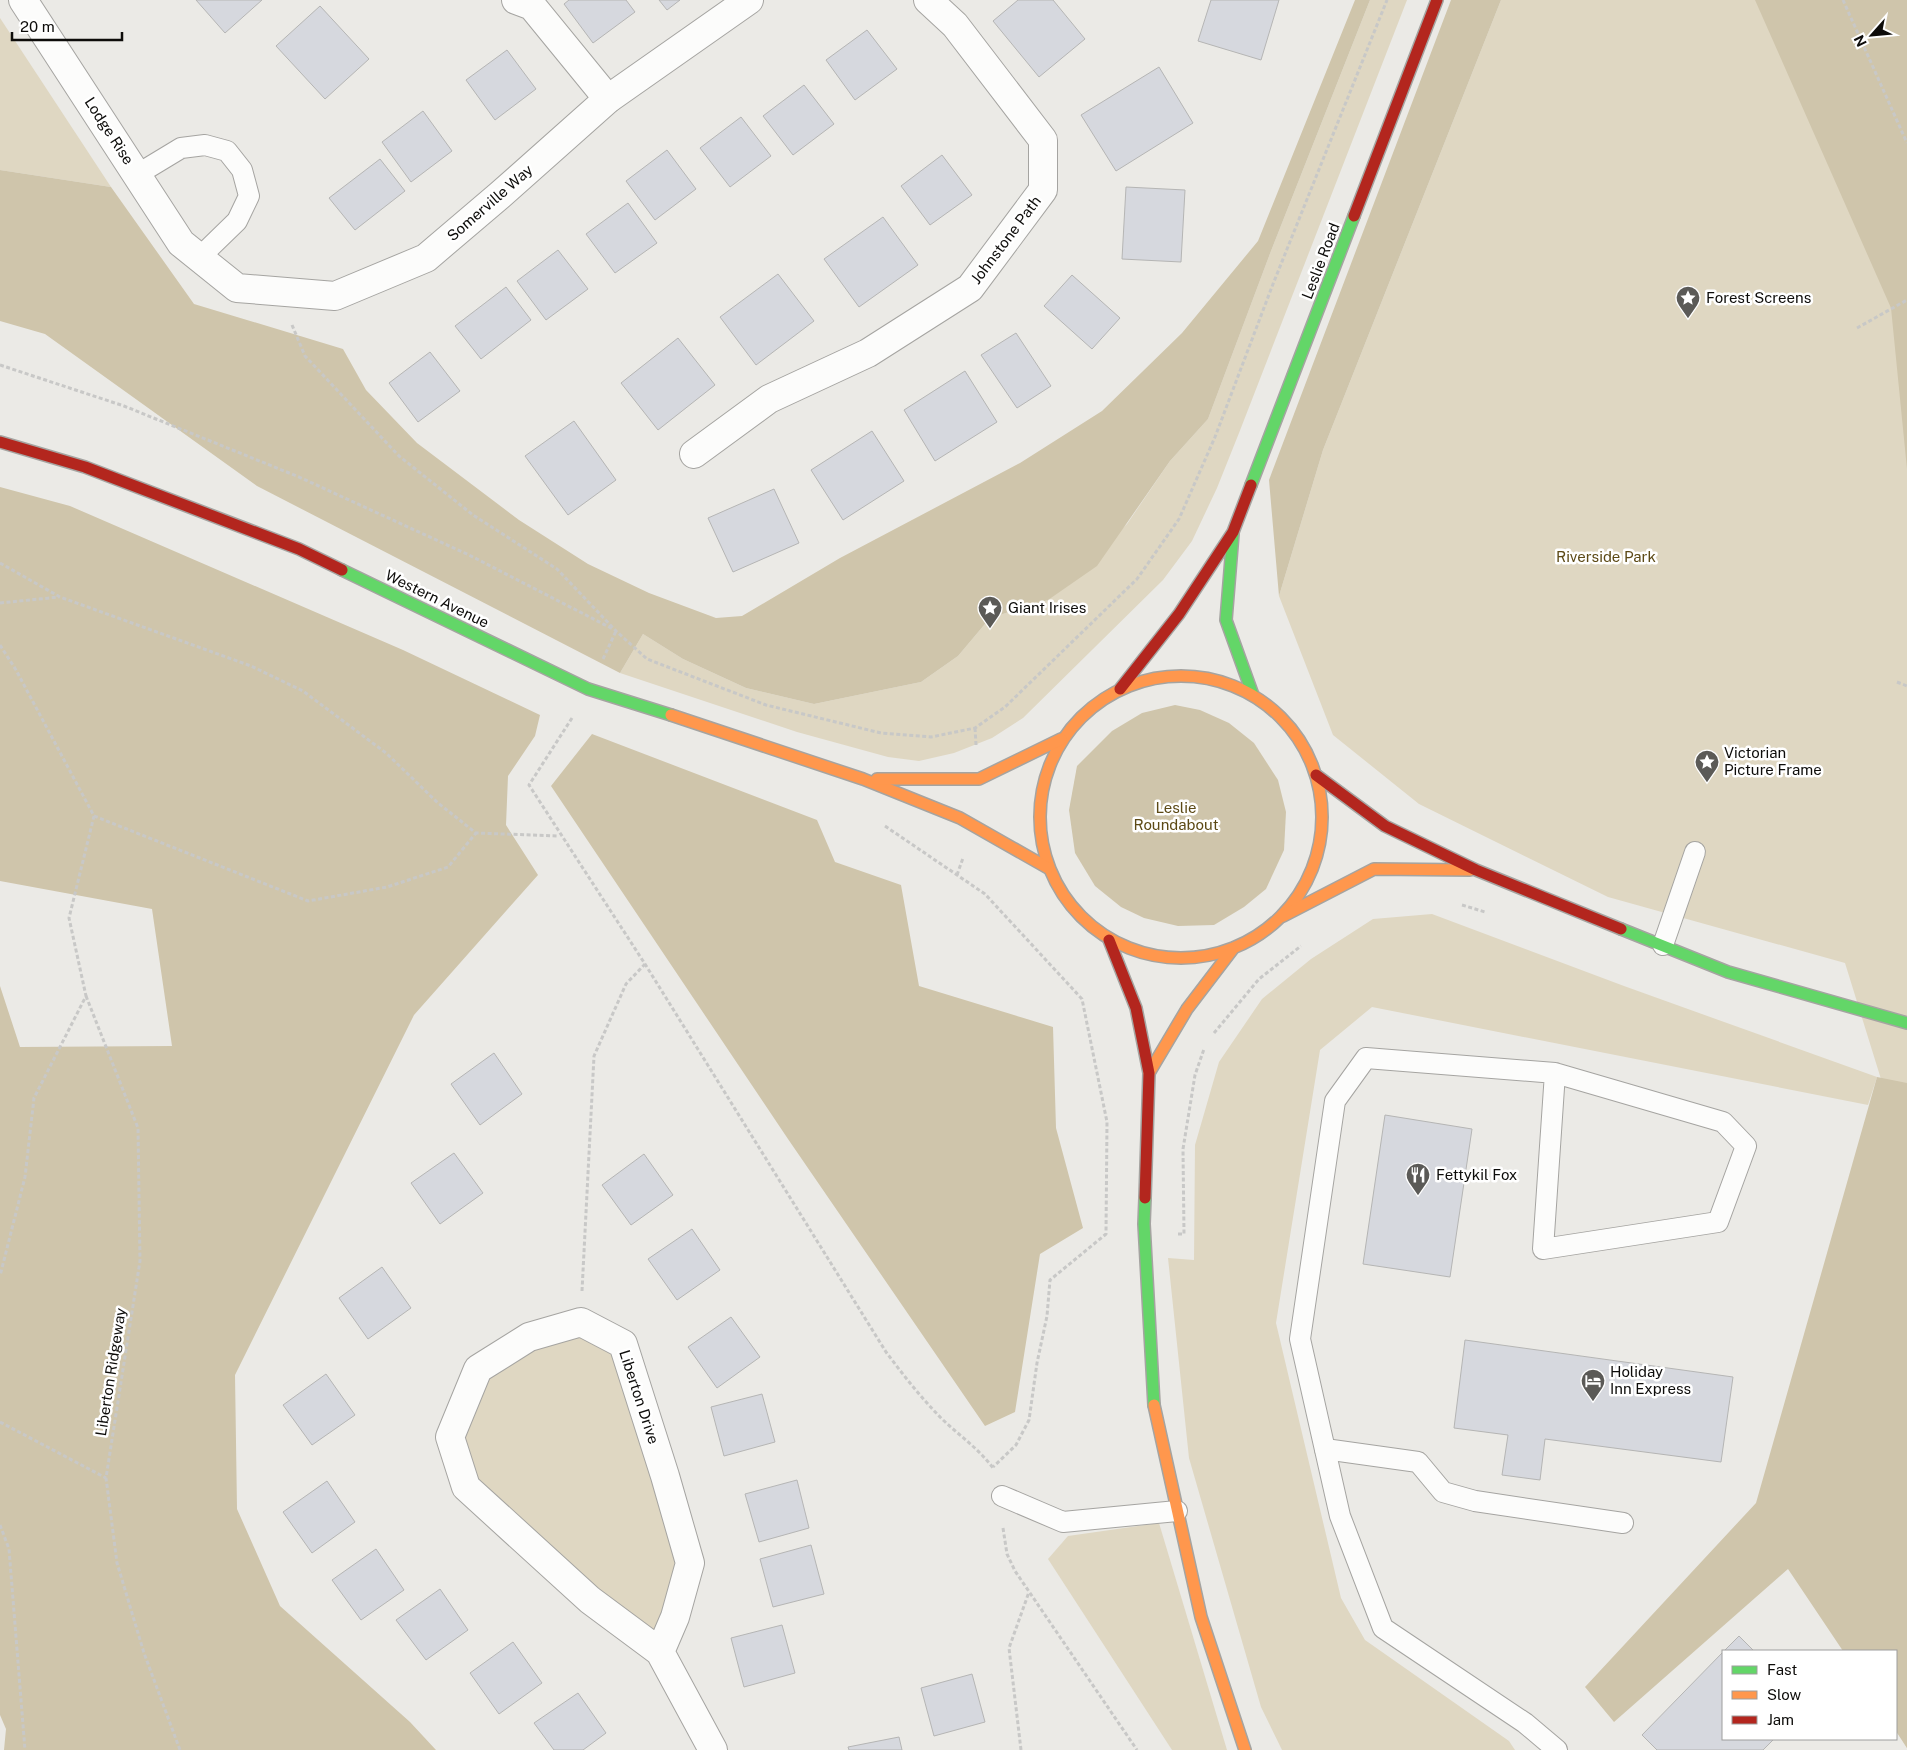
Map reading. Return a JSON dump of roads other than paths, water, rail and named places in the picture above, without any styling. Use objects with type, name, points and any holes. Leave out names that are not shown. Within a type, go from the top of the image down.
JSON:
[{"type":"main road","name":"Leslie Road","points":[[1233,532],[1437,0]]},
{"type":"main road","name":"Western Avenue","points":[[0,442],[85,467],[299,549],[588,689],[863,779]]},
{"type":"main road","points":[[1120,689],[1179,614],[1233,532]]},
{"type":"main road","points":[[1233,532],[1226,620],[1254,695]]},
{"type":"main road","points":[[1283,916],[1305,885],[1318,850],[1323,812],[1316,775],[1302,744],[1281,716],[1254,695],[1210,678],[1164,676],[1120,689],[1087,710],[1062,739],[1043,780],[1038,825],[1048,868],[1073,909],[1109,940],[1148,956],[1191,959],[1232,950],[1259,936],[1283,916],[1374,869],[1476,870]]},
{"type":"main road","points":[[863,779],[979,779],[1062,739]]},
{"type":"main road","points":[[1316,775],[1384,826],[1476,870],[1728,972],[1907,1023]]},
{"type":"main road","points":[[863,779],[960,818],[1048,868]]},
{"type":"main road","points":[[1109,940],[1136,1008],[1149,1073],[1144,1224],[1154,1410],[1201,1618],[1245,1750]]},
{"type":"main road","points":[[1149,1073],[1187,1009],[1232,950]]},
{"type":"street","name":"Lodge Rise","points":[[23,0],[138,174],[181,243],[199,258]]},
{"type":"street","points":[[516,0],[532,6],[608,99]]},
{"type":"street","name":"Somerville Way","points":[[199,258],[237,288],[335,296],[426,258],[608,99],[749,0]]},
{"type":"street","name":"Johnstone Path","points":[[694,454],[769,399],[868,353],[970,288],[1043,190],[1043,140],[955,25],[928,0]]},
{"type":"street","name":"Liberton Drive","points":[[581,1322],[623,1344],[690,1563],[675,1617],[660,1652],[590,1600],[466,1488],[450,1437],[478,1369],[529,1337],[581,1322]]},
{"type":"street","points":[[660,1652],[713,1750]]},
{"type":"lane","points":[[138,174],[181,148],[205,145],[227,151],[242,170],[249,196],[237,221],[199,258]]},
{"type":"lane","points":[[1663,945],[1695,852]]},
{"type":"lane","points":[[1555,1073],[1543,1249],[1718,1222],[1746,1146],[1723,1122],[1555,1073],[1366,1058],[1335,1101],[1300,1339],[1340,1516],[1383,1628],[1525,1724],[1557,1750]]},
{"type":"lane","points":[[1325,1448],[1418,1462],[1443,1492],[1474,1501],[1623,1523]]},
{"type":"lane","points":[[1002,1496],[1063,1522],[1176,1511]]},
{"type":"place","name":"Forest Screens","points":[[1688,319]]},
{"type":"place","name":"Giant Irises","points":[[990,629]]},
{"type":"place","name":"Victorian Picture Frame","points":[[1707,783]]},
{"type":"place","name":"Fettykil Fox","points":[[1418,1196]]},
{"type":"place","name":"Holiday Inn Express","points":[[1593,1402]]},
{"type":"park label","name":"Riverside Park","points":[[1606,557]]},
{"type":"park label","name":"Leslie Roundabout","points":[[1176,816]]}]
